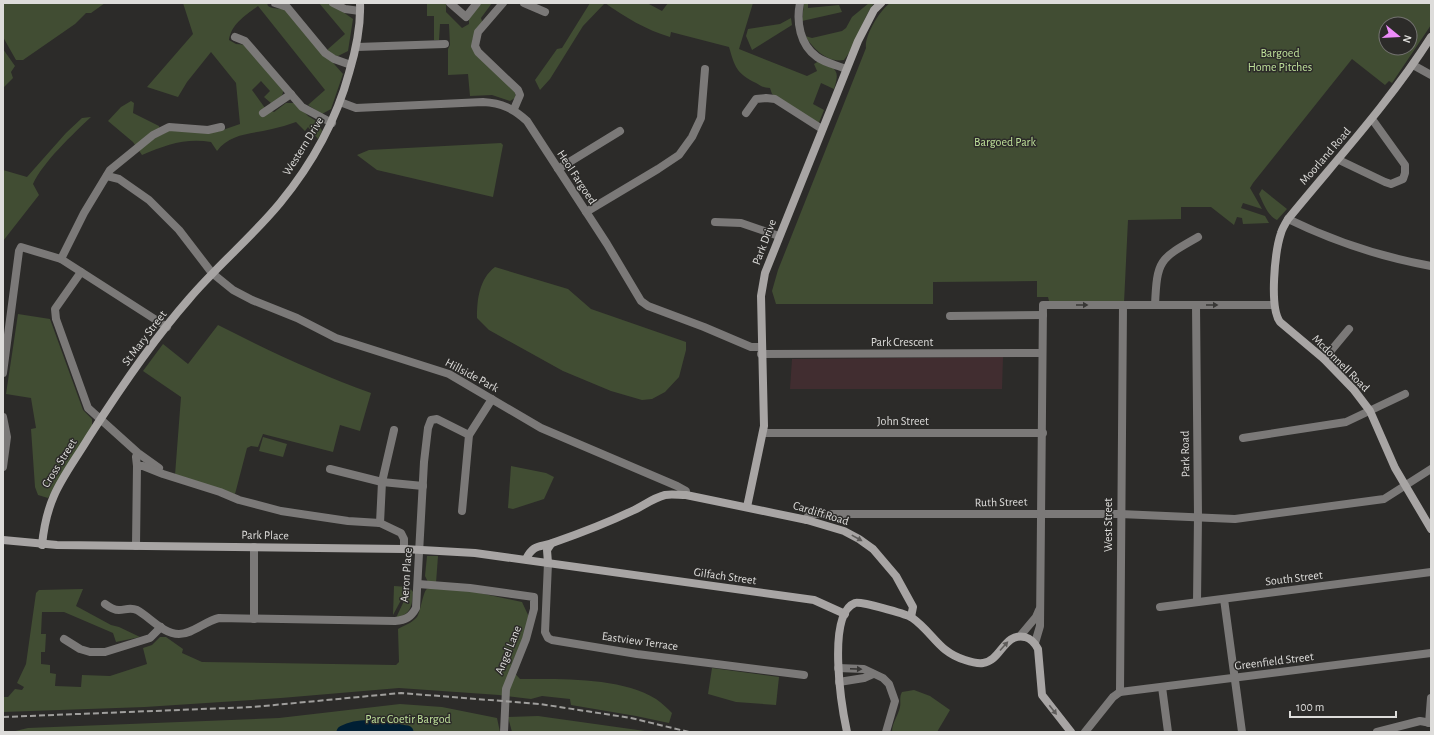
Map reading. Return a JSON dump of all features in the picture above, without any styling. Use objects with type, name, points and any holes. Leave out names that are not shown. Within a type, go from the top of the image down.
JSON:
[{"type":"street","points":[[275,3],[287,7],[325,53],[334,59],[351,65]]},
{"type":"street","points":[[333,3],[345,9],[360,7]]},
{"type":"street","points":[[450,3],[466,18],[477,3]]},
{"type":"street","points":[[503,3],[478,32],[475,46],[478,52],[518,90],[520,94],[514,109]]},
{"type":"street","points":[[524,3],[545,12]]},
{"type":"street","points":[[800,3],[798,26],[808,47],[816,57],[846,69]]},
{"type":"street","name":"Park Drive","points":[[747,507],[763,432],[761,296],[765,273],[846,69],[874,10],[881,3]]},
{"type":"street","name":"Western Drive","points":[[212,273],[280,202],[308,164],[332,123],[357,47],[360,7]]},
{"type":"street","points":[[235,37],[245,41],[302,107],[332,123]]},
{"type":"street","name":"Moorland Road","points":[[1274,305],[1277,248],[1281,233],[1288,219],[1372,119],[1414,65],[1431,37]]},
{"type":"street","points":[[357,47],[445,44]]},
{"type":"street","points":[[1414,65],[1431,75]]},
{"type":"street","points":[[586,212],[679,155],[692,137],[701,118],[705,69]]},
{"type":"street","points":[[263,113],[291,94]]},
{"type":"street","points":[[746,113],[756,100],[766,98],[775,99],[822,129]]},
{"type":"street","name":"Heol Fargoed","points":[[340,102],[356,108],[494,102],[514,109],[527,121],[641,300],[761,351]]},
{"type":"street","points":[[1339,160],[1391,184],[1403,179],[1405,165],[1372,119]]},
{"type":"street","points":[[61,259],[83,215],[110,170],[153,135],[169,127],[208,130],[221,127]]},
{"type":"street","points":[[558,169],[620,131]]},
{"type":"street","name":"Hillside Park","points":[[107,176],[119,179],[149,200],[179,230],[212,273],[239,294],[297,318],[336,338],[449,374],[541,428],[677,486],[686,491],[686,495],[717,501]]},
{"type":"street","points":[[1288,219],[1334,239],[1376,253],[1431,266]]},
{"type":"street","points":[[715,222],[741,223],[779,236]]},
{"type":"street","points":[[1155,305],[1157,274],[1165,257],[1198,237]]},
{"type":"street","points":[[3,373],[19,252],[21,247],[61,259],[167,327]]},
{"type":"street","points":[[82,272],[55,309],[56,317],[88,408],[138,453],[163,470]]},
{"type":"street","name":"St Mary Street","points":[[100,420],[167,327],[212,273]]},
{"type":"street","points":[[1071,732],[1042,695],[1040,685],[1039,657],[1035,643],[1040,626],[1043,305],[1274,305]]},
{"type":"street","name":"West Street","points":[[1120,692],[1120,514],[1123,305]]},
{"type":"street","name":"Park Road","points":[[1196,305],[1198,516],[1197,602]]},
{"type":"street","name":"Mcdonnell Road","points":[[1274,305],[1275,312],[1280,322],[1324,359],[1354,390],[1370,411],[1395,468],[1431,529]]},
{"type":"street","points":[[950,316],[1043,316]]},
{"type":"street","points":[[1324,359],[1349,329]]},
{"type":"street","name":"Park Crescent","points":[[761,351],[1042,353]]},
{"type":"street","points":[[1243,438],[1346,422],[1405,394]]},
{"type":"street","points":[[462,511],[469,435],[492,399]]},
{"type":"street","points":[[3,417],[7,438],[3,467]]},
{"type":"street","name":"Aeron Place","points":[[105,604],[114,609],[136,609],[161,627],[178,634],[188,633],[212,620],[405,620],[416,608],[427,435],[431,420],[437,419],[469,435]]},
{"type":"street","name":"Cross Street","points":[[42,544],[44,521],[58,485],[100,420]]},
{"type":"street","points":[[380,523],[382,482],[394,430]]},
{"type":"street","name":"John Street","points":[[763,432],[1043,433]]},
{"type":"street","points":[[136,457],[136,546]]},
{"type":"street","points":[[137,466],[143,466],[239,500],[281,511],[348,521],[380,523],[401,533],[404,539],[404,549]]},
{"type":"street","points":[[330,469],[382,482],[423,486]]},
{"type":"street","name":"Ruth Street","points":[[807,520],[808,516],[812,514],[1120,514],[1198,516],[1235,519],[1384,499],[1431,469]]},
{"type":"street","points":[[526,559],[530,550],[536,547],[551,544],[602,524],[634,510],[655,498],[666,495],[686,495]]},
{"type":"street","name":"Cardiff Road","points":[[717,501],[807,520],[844,531],[866,544],[886,563],[911,603],[913,607],[911,617]]},
{"type":"street","name":"Park Place","points":[[3,540],[42,544],[404,549],[475,553],[526,559]]},
{"type":"street","points":[[548,563],[547,550],[551,544]]},
{"type":"street","points":[[254,547],[254,619]]},
{"type":"street","name":"Gilfach Street","points":[[526,559],[814,600],[845,614]]},
{"type":"street","name":"Eastview Terrace","points":[[548,563],[545,632],[548,638],[552,640],[637,654],[804,675]]},
{"type":"street","name":"South Street","points":[[1160,607],[1431,572]]},
{"type":"street","name":"Angel Lane","points":[[418,584],[470,588],[534,597],[534,609],[526,639],[506,689],[503,712],[504,732]]},
{"type":"street","points":[[1224,599],[1242,732]]},
{"type":"street","points":[[847,732],[838,668],[841,627],[845,614],[852,605],[861,602],[911,617],[918,622],[942,649],[952,656],[982,663],[991,660],[1005,644],[1020,636],[1036,617],[1040,608]]},
{"type":"street","points":[[64,639],[80,649],[90,652],[105,652],[150,638],[161,627]]},
{"type":"street","points":[[1020,636],[1029,638],[1035,643]]},
{"type":"street","name":"Greenfield Street","points":[[1120,692],[1431,653]]},
{"type":"street","points":[[838,668],[864,669],[883,678],[892,692],[894,701],[893,709],[886,725],[886,732]]},
{"type":"street","points":[[839,682],[864,678],[872,674]]},
{"type":"street","points":[[1162,687],[1168,732]]},
{"type":"street","points":[[1085,732],[1113,697],[1120,692]]},
{"type":"street","points":[[1377,732],[1420,722],[1430,723],[1431,698]]},
{"type":"shaded area","points":[[1003,357],[1002,389],[790,389],[792,359]]},
{"type":"green space","points":[[3,3],[105,3],[91,13],[86,13],[75,24],[23,60],[16,60],[3,37]]},
{"type":"green space","points":[[183,3],[267,3],[270,7],[287,11],[343,74],[331,109],[322,114],[308,105],[325,90],[258,6],[244,16],[236,25],[230,34],[229,40],[236,44],[248,45],[283,88],[282,96],[272,104],[264,97],[270,91],[261,81],[252,90],[265,108],[274,112],[286,103],[296,103],[308,116],[318,122],[322,131],[318,139],[308,127],[305,131],[296,122],[235,137],[222,145],[217,151],[211,142],[193,141],[168,145],[142,155],[133,142],[108,121],[121,107],[131,101],[134,103],[133,113],[159,126],[161,135],[170,130],[217,132],[240,124],[236,83],[211,52],[187,82],[178,97],[147,87],[193,34]]},
{"type":"green space","points":[[319,3],[330,3],[353,19],[348,51],[338,56],[332,55],[327,50],[345,34]]},
{"type":"green space","points":[[427,3],[446,3],[446,12],[462,28],[469,24],[469,19],[481,3],[492,3],[481,18],[483,24],[475,33],[472,41],[475,50],[516,90],[515,98],[510,101],[492,95],[470,96],[468,74],[448,75],[448,49],[450,45],[449,24],[440,24],[439,40],[434,40],[434,16],[427,16]]},
{"type":"green space","points":[[590,3],[605,3],[583,26],[550,79],[540,90],[535,80],[557,49],[562,48]]},
{"type":"green space","points":[[605,3],[647,3],[662,11],[668,3],[753,3],[739,49],[807,76],[817,71],[814,64],[819,61],[830,66],[836,71],[837,78],[834,89],[821,83],[813,104],[824,110],[818,125],[772,94],[770,88],[761,86],[744,76],[737,69],[729,47],[671,32],[670,37],[661,34],[636,23]]},
{"type":"green space","points":[[804,3],[808,3],[808,8],[839,5],[842,12],[802,21]]},
{"type":"green space","points":[[869,3],[874,3],[853,46],[844,60],[832,59],[822,54],[812,46],[805,36],[812,38],[842,31],[846,28],[852,17]]},
{"type":"green space","name":"Bargoed Park","points":[[890,3],[1431,3],[1431,25],[1418,44],[1418,16],[1378,16],[1378,56],[1410,56],[1392,83],[1389,81],[1385,85],[1352,59],[1250,188],[1262,209],[1243,203],[1241,208],[1265,216],[1269,223],[1243,224],[1242,218],[1237,217],[1234,225],[1211,207],[1181,207],[1181,219],[1128,220],[1124,303],[1049,301],[1048,297],[1037,297],[1037,281],[933,282],[933,304],[776,304],[772,291],[778,270],[866,48],[870,30],[882,11]]},
{"type":"green space","points":[[791,18],[792,25],[752,50],[746,36],[748,29],[780,24]]},
{"type":"green space","points":[[3,49],[15,66],[11,72],[13,78],[3,88]]},
{"type":"green space","points":[[91,117],[59,149],[44,167],[33,184],[39,195],[3,241],[3,170],[27,177],[66,133],[82,118]]},
{"type":"green space","points":[[501,143],[503,145],[493,197],[377,170],[357,155],[369,150]]},
{"type":"green space","points":[[1262,189],[1287,209],[1277,220],[1271,216],[1264,205],[1259,194]]},
{"type":"green space","points":[[495,267],[568,289],[591,309],[686,342],[686,350],[679,377],[665,392],[652,399],[642,400],[611,391],[563,371],[489,330],[477,318],[478,297],[485,278]]},
{"type":"green space","points":[[18,314],[50,319],[83,410],[92,419],[92,427],[48,498],[38,495],[35,487],[31,429],[36,428],[31,398],[6,394]]},
{"type":"green space","points":[[218,325],[294,362],[371,393],[360,431],[340,425],[333,452],[263,434],[258,447],[251,446],[247,448],[235,494],[175,475],[181,397],[143,371],[163,344],[188,364]]},
{"type":"green space","points":[[263,437],[287,444],[283,457],[259,451]]},
{"type":"green space","points":[[511,466],[546,473],[554,477],[544,499],[513,509],[508,508]]},
{"type":"green space","points":[[427,556],[438,556],[436,583],[428,582],[425,576]]},
{"type":"green space","points":[[394,586],[408,587],[393,615]]},
{"type":"green space","points":[[410,588],[413,592],[410,609],[405,614],[396,618]]},
{"type":"green space","points":[[437,588],[470,591],[522,602],[529,617],[524,637],[510,668],[520,679],[590,681],[626,687],[642,692],[656,699],[662,704],[672,713],[669,723],[571,705],[570,699],[542,696],[531,699],[499,695],[399,688],[145,707],[3,712],[3,697],[8,697],[15,689],[22,690],[24,687],[17,683],[26,664],[36,593],[39,590],[83,589],[76,606],[111,625],[119,627],[140,637],[116,642],[113,633],[64,612],[42,612],[41,634],[46,634],[45,652],[41,652],[41,664],[50,665],[50,673],[56,674],[55,686],[81,687],[82,675],[110,676],[147,664],[143,648],[152,645],[160,637],[166,637],[183,649],[182,653],[202,662],[396,665],[399,662],[398,629],[417,617],[424,593],[427,589]]},
{"type":"green space","points":[[712,668],[779,677],[776,705],[736,702],[708,694]]},
{"type":"green space","points":[[914,690],[930,696],[950,710],[937,732],[892,732],[900,707],[902,692]]},
{"type":"green space","name":"Parc Coetir Bargod","points":[[400,704],[442,707],[497,718],[500,732],[11,732],[28,728],[279,718]]},
{"type":"green space","points":[[538,716],[652,732],[512,732],[508,717]]},
{"type":"waterway","points":[[343,732],[358,727],[375,727],[407,732]]},
{"type":"railway","points":[[3,717],[253,707],[401,693],[540,704],[631,718],[689,732]]},
{"type":"park label","name":"Bargoed Home Pitches","points":[[1280,60]]}]
